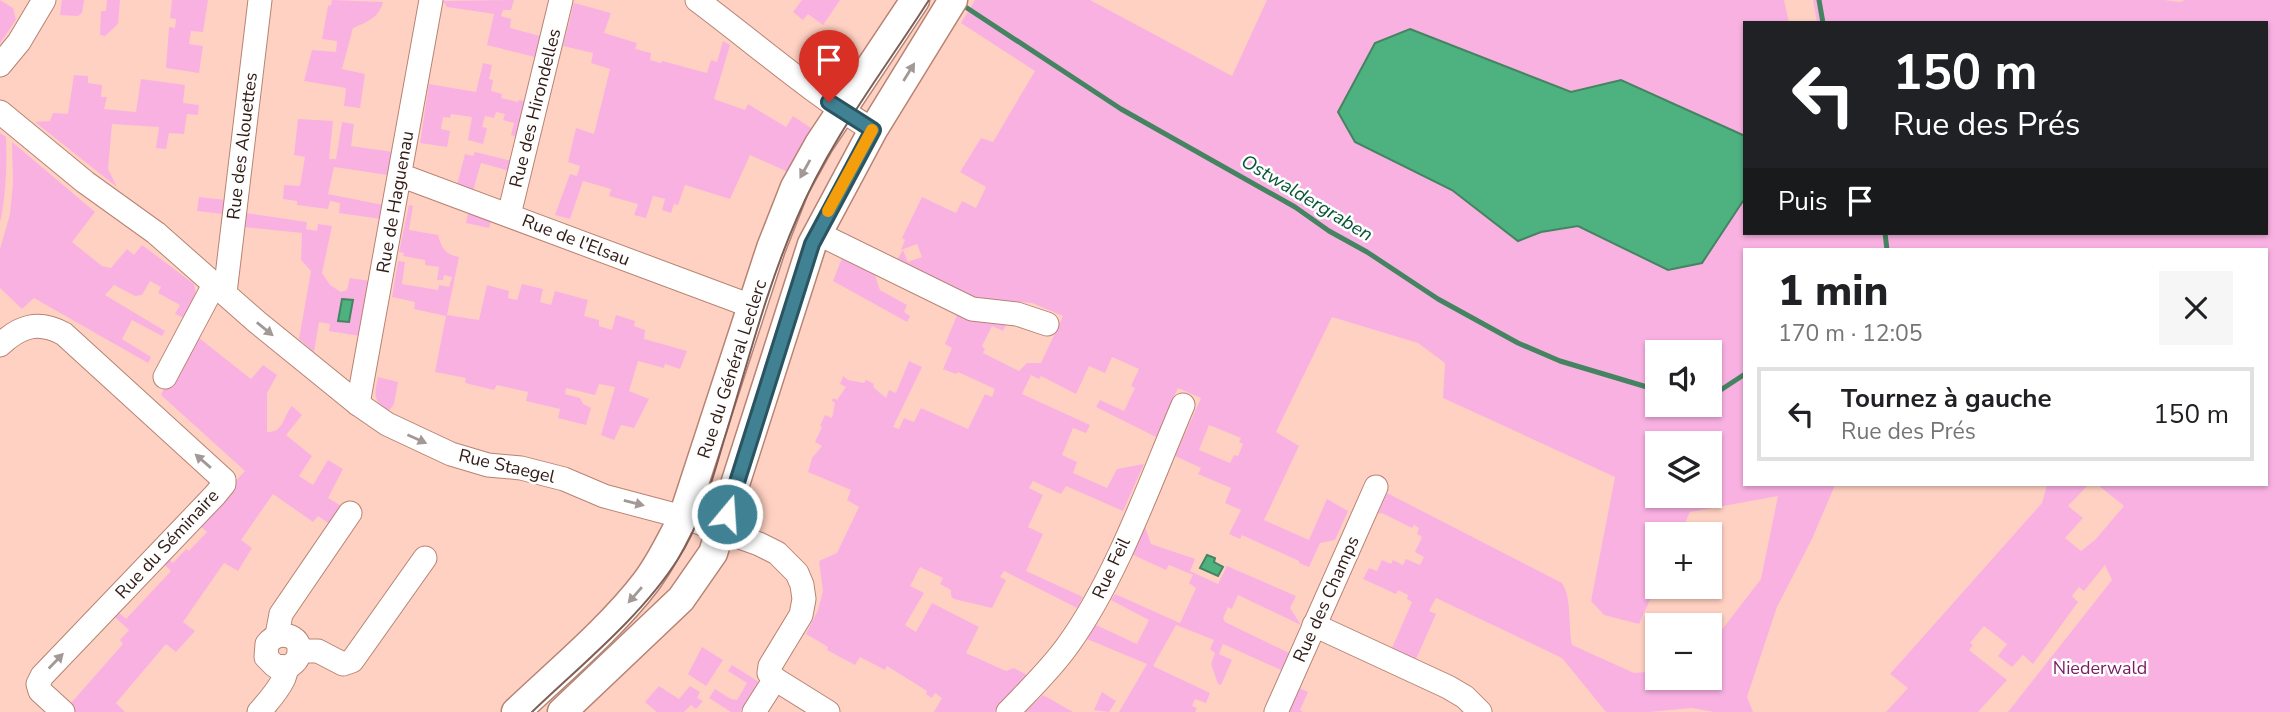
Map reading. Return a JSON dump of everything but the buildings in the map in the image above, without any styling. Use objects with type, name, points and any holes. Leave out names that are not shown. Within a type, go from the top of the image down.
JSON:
[{"type":"main road","name":"Rue du Général Leclerc","points":[[516,712],[636,594],[660,561],[683,517],[751,306],[795,187],[841,111],[915,0]]},
{"type":"main road","name":"Rue du Général Leclerc","points":[[562,712],[681,598],[709,560],[722,530],[800,277],[817,233],[873,130],[950,5]]},
{"type":"street","name":"Rue des Alouettes","points":[[220,288],[260,0]]},
{"type":"street","name":"Rue de Haguenau","points":[[358,404],[431,0]]},
{"type":"street","name":"Rue des Hirondelles","points":[[509,215],[561,0]]},
{"type":"street","points":[[697,0],[770,59],[841,111],[873,130]]},
{"type":"street","points":[[0,65],[19,42],[40,2]]},
{"type":"street","name":"Rue Staegel","points":[[0,112],[85,182],[156,233],[257,322],[358,404],[405,434],[451,454],[488,465],[521,468],[564,479],[604,496],[683,517],[777,553],[797,573],[804,592],[803,607],[770,666],[769,673],[775,679]]},
{"type":"street","name":"Rue de l'Elsau","points":[[400,174],[751,306]]},
{"type":"street","points":[[817,233],[972,309],[1017,314],[1047,324]]},
{"type":"street","points":[[165,377],[220,288]]},
{"type":"street","name":"Rue du Séminaire","points":[[5,332],[36,325],[64,334],[224,480],[215,495],[42,676],[38,684],[40,691],[63,712]]},
{"type":"street","name":"Rue Feil","points":[[1008,712],[1058,659],[1088,615],[1115,563],[1183,405]]},
{"type":"street","name":"Rue des Champs","points":[[1276,712],[1376,486]]},
{"type":"street","points":[[350,513],[281,614],[277,635],[267,644],[267,657],[275,666],[318,651],[343,664],[352,661],[425,558]]},
{"type":"street","points":[[1314,625],[1448,687],[1465,697],[1480,712]]},
{"type":"street","points":[[259,712],[277,691],[294,659]]},
{"type":"street","points":[[754,712],[775,679],[828,712]]},
{"type":"green space","points":[[0,0],[13,8],[16,20],[0,43]]},
{"type":"green space","points":[[62,0],[84,0],[82,13],[78,16],[60,15]]},
{"type":"green space","points":[[107,0],[120,0],[118,24],[105,36],[100,35],[101,11],[106,11]]},
{"type":"green space","points":[[172,0],[208,0],[203,32],[191,31],[189,44],[203,46],[199,73],[166,68],[169,27],[175,28],[176,19],[170,18]]},
{"type":"green space","points":[[332,0],[383,2],[375,16],[353,28],[342,69],[365,74],[360,108],[344,106],[346,88],[304,81],[312,50],[336,52],[337,41],[322,39],[328,6]]},
{"type":"green space","points":[[514,0],[511,10],[503,10],[501,16],[511,19],[510,28],[540,36],[535,57],[487,45],[494,14],[447,7],[443,1]]},
{"type":"green space","points":[[802,0],[840,0],[823,25],[808,14],[803,20],[793,12]]},
{"type":"green space","name":"Niederwald","points":[[975,0],[1090,0],[1232,76],[1267,0],[1784,0],[1789,21],[1743,21],[1743,235],[2268,235],[2268,21],[1817,21],[1813,0],[2290,0],[2290,712],[2008,712],[2112,580],[2105,565],[2084,591],[2079,587],[2072,596],[2078,602],[2033,664],[2023,655],[2012,667],[1998,656],[2007,644],[1984,626],[1970,643],[1973,645],[1969,650],[2007,680],[1978,712],[1886,712],[1908,688],[1890,674],[2042,503],[2047,486],[2087,486],[2068,506],[2083,518],[2065,538],[2081,551],[2095,540],[2124,506],[2099,486],[2268,486],[2268,248],[1743,248],[1743,486],[1835,486],[1812,539],[1777,607],[1747,697],[1753,712],[1714,712],[1692,708],[1606,712],[1562,658],[1436,598],[1429,611],[1436,614],[1416,659],[1392,648],[1412,602],[1407,599],[1408,595],[1398,590],[1396,594],[1363,579],[1369,568],[1377,571],[1382,560],[1391,564],[1393,560],[1403,565],[1406,559],[1420,565],[1424,557],[1415,552],[1422,537],[1417,534],[1419,528],[1414,525],[1412,528],[1382,513],[1378,514],[1387,493],[1562,583],[1569,604],[1572,645],[1634,673],[1645,672],[1645,690],[1722,690],[1722,629],[1761,579],[1778,496],[1722,506],[1722,431],[1645,431],[1645,508],[1712,508],[1690,512],[1685,522],[1645,522],[1645,599],[1650,599],[1639,624],[1604,615],[1591,601],[1615,477],[1443,398],[1445,363],[1418,343],[1332,317],[1276,432],[1299,446],[1264,520],[1309,540],[1327,499],[1348,511],[1335,540],[1320,543],[1309,567],[1242,535],[1240,539],[1229,534],[1241,510],[1225,503],[1231,488],[1198,474],[1201,468],[1175,456],[1201,398],[1178,388],[1156,437],[1096,407],[1100,400],[1124,411],[1135,388],[1131,386],[1139,369],[1112,357],[1105,373],[1089,366],[1076,394],[1041,376],[1039,379],[1031,375],[1022,394],[1090,425],[1086,433],[1073,428],[1062,455],[1077,462],[1073,473],[1107,488],[1117,469],[1144,464],[1123,511],[1066,486],[1061,494],[1033,481],[1029,488],[1043,495],[1028,527],[1043,534],[1026,571],[1083,597],[1077,608],[1004,571],[1000,577],[1006,580],[992,608],[954,599],[951,590],[940,584],[943,578],[920,567],[910,586],[924,593],[905,625],[916,632],[932,603],[979,627],[966,653],[1006,671],[1014,668],[1027,675],[994,712],[934,712],[942,698],[935,693],[932,698],[926,694],[927,691],[887,666],[885,670],[860,657],[855,665],[827,650],[828,647],[806,634],[818,610],[823,591],[819,561],[837,553],[859,507],[847,500],[851,490],[808,472],[812,458],[822,446],[815,442],[822,427],[820,426],[825,415],[832,418],[835,403],[833,398],[837,400],[846,387],[840,384],[843,376],[848,380],[864,383],[866,380],[874,384],[873,387],[886,398],[889,390],[896,393],[909,361],[922,367],[893,427],[899,429],[904,418],[914,422],[921,408],[968,429],[985,394],[992,397],[995,389],[958,372],[956,374],[943,369],[952,348],[945,344],[958,309],[1008,321],[1003,331],[992,326],[982,346],[985,349],[983,353],[1019,371],[1027,363],[1041,363],[1063,316],[1032,303],[1000,300],[979,304],[894,264],[903,250],[908,262],[922,257],[917,244],[901,250],[905,240],[902,238],[922,197],[956,213],[962,201],[976,208],[986,187],[960,172],[981,138],[993,142],[1035,71],[961,23]],"holes":[[[1209,425],[1241,438],[1239,442],[1243,444],[1238,456],[1234,455],[1230,463],[1199,450]]]},
{"type":"green space","points":[[574,3],[611,13],[604,33],[637,43],[635,49],[651,53],[650,60],[661,63],[662,61],[707,73],[711,60],[717,62],[723,41],[730,45],[714,99],[745,110],[748,104],[786,127],[793,116],[814,130],[788,172],[750,155],[730,199],[685,185],[678,205],[674,204],[671,213],[662,210],[665,199],[653,196],[646,218],[634,215],[638,204],[609,196],[611,189],[583,181],[570,219],[555,215],[570,174],[577,176],[580,166],[568,162],[576,128],[594,134],[610,69],[591,63],[593,53],[563,46]]},
{"type":"green space","points":[[483,63],[492,65],[489,79],[493,80],[491,91],[502,94],[501,98],[525,101],[519,138],[511,135],[514,123],[503,120],[505,114],[496,112],[494,118],[485,116],[482,127],[487,128],[483,144],[468,140],[472,117],[451,114],[450,118],[443,117],[441,129],[450,131],[447,147],[420,143],[429,84],[476,92]]},
{"type":"green space","points":[[74,75],[88,76],[88,83],[102,85],[101,97],[107,97],[104,109],[136,112],[141,79],[185,85],[183,103],[199,105],[198,115],[187,114],[184,134],[169,133],[166,149],[156,148],[159,127],[112,124],[108,169],[117,187],[35,122],[50,121],[53,113],[68,114]]},
{"type":"green space","points":[[298,119],[333,121],[329,159],[336,159],[342,122],[354,124],[351,146],[393,152],[388,175],[334,167],[328,194],[383,205],[381,219],[339,213],[340,203],[330,201],[328,209],[297,205],[297,201],[283,199],[284,185],[300,186],[305,157],[294,155]]},
{"type":"green space","points":[[0,133],[6,137],[6,159],[0,223]]},
{"type":"green space","points":[[12,142],[95,212],[72,242],[102,266],[111,268],[127,249],[134,255],[142,245],[194,284],[196,295],[184,318],[175,314],[180,305],[158,293],[161,287],[150,281],[142,295],[135,296],[114,285],[105,295],[165,331],[162,336],[132,320],[122,339],[151,357],[148,363],[34,298],[22,309],[0,288],[0,249],[10,214],[13,184]]},
{"type":"green space","points":[[475,152],[512,161],[510,171],[481,163],[473,191],[457,185],[465,154],[473,156]]},
{"type":"green space","points":[[199,197],[225,200],[223,214],[197,211]]},
{"type":"green space","points":[[409,205],[413,206],[409,230],[438,235],[445,250],[459,257],[447,315],[479,320],[487,285],[509,291],[508,298],[517,300],[522,284],[543,289],[540,302],[551,305],[555,291],[588,300],[584,316],[599,320],[599,326],[612,330],[616,315],[635,321],[634,326],[645,330],[644,339],[687,351],[680,369],[665,364],[664,368],[638,361],[629,391],[649,399],[634,428],[621,425],[614,440],[601,435],[615,387],[599,384],[595,395],[566,388],[565,394],[580,398],[583,404],[591,408],[586,425],[558,418],[560,409],[526,401],[528,392],[497,385],[494,390],[465,383],[466,378],[435,372],[446,316],[414,309],[415,302],[392,297],[398,261],[405,262],[402,284],[438,290],[439,285],[449,287],[452,277],[444,275],[443,280],[437,280],[439,267],[425,265],[425,260],[403,256],[404,253],[399,252]]},
{"type":"green space","points":[[245,213],[307,222],[306,229],[317,231],[318,224],[332,226],[322,273],[330,285],[341,292],[347,290],[350,278],[370,281],[360,336],[329,331],[330,324],[319,322],[314,352],[299,339],[311,271],[301,260],[302,233],[243,227]]},
{"type":"green space","points":[[468,213],[491,221],[489,228],[466,223]]},
{"type":"green space","points":[[844,253],[873,270],[880,290],[907,305],[904,312],[910,316],[907,322],[833,281]]},
{"type":"green space","points":[[199,338],[251,379],[263,365],[277,375],[267,393],[267,432],[273,432],[280,427],[292,406],[302,415],[286,435],[312,456],[299,476],[313,485],[328,460],[343,469],[328,498],[343,507],[331,525],[318,516],[313,522],[273,494],[241,540],[252,548],[238,571],[224,563],[183,622],[195,631],[176,652],[166,644],[116,703],[125,712],[71,712],[54,696],[58,692],[71,703],[123,644],[120,640],[129,630],[108,611],[112,607],[126,619],[171,571],[161,561],[165,556],[173,563],[207,532],[197,523],[245,471],[161,395],[168,379],[176,382]]},
{"type":"green space","points":[[378,377],[398,382],[394,404],[388,412],[376,397]]},
{"type":"green space","points":[[1144,524],[1151,544],[1195,559],[1190,571],[1218,584],[1227,566],[1296,596],[1290,608],[1301,625],[1238,595],[1232,609],[1228,607],[1223,618],[1225,622],[1289,653],[1281,670],[1223,644],[1219,654],[1232,660],[1221,685],[1218,684],[1211,664],[1215,653],[1210,649],[1214,640],[1176,625],[1153,666],[1210,693],[1206,703],[1195,699],[1192,706],[1197,708],[1195,712],[1119,712],[1147,664],[1087,639],[1096,625],[1137,644],[1149,620],[1111,600],[1115,594],[1180,623],[1196,588],[1189,583],[1193,575],[1169,565],[1166,570],[1131,554]]},
{"type":"green space","points":[[702,647],[723,660],[706,686],[688,674]]},
{"type":"green space","points":[[732,665],[759,682],[740,712],[731,712],[709,698],[715,689],[737,700],[747,683],[728,671]]},
{"type":"green space","points":[[659,686],[679,699],[690,686],[700,692],[697,698],[703,701],[696,709],[691,705],[684,712],[657,712],[645,702]]},
{"type":"green space","points":[[1299,688],[1308,692],[1300,710],[1303,712],[1289,712]]},
{"type":"green space","points":[[1102,692],[1116,701],[1109,712],[1094,710]]},
{"type":"green space","points":[[1043,695],[1073,712],[1025,712]]},
{"type":"shaded area","points":[[1410,29],[1571,92],[1621,80],[1743,135],[1743,201],[1702,263],[1668,270],[1578,226],[1541,232],[1518,241],[1452,190],[1355,142],[1338,112],[1375,43]]},
{"type":"shaded area","points":[[342,299],[353,300],[349,322],[338,321]]},
{"type":"shaded area","points":[[1207,555],[1215,558],[1214,562],[1223,567],[1218,576],[1200,568]]},
{"type":"waterway","name":"Ostwaldergraben","points":[[1819,0],[1823,21]]},
{"type":"waterway","name":"Ostwaldergraben","points":[[961,4],[1121,109],[1295,207],[1438,299],[1518,343],[1560,361],[1645,386]]},
{"type":"waterway","name":"Ostwaldergraben","points":[[1885,235],[1887,248]]},
{"type":"waterway","name":"Ostwaldergraben","points":[[1722,389],[1743,375]]},
{"type":"tram line","points":[[532,712],[629,620],[663,580],[686,545],[705,501],[766,300],[797,218],[841,133],[929,0]]},
{"type":"slow traffic","points":[[828,211],[872,130]]},
{"type":"route","points":[[727,514],[812,244],[873,130],[829,102]]}]
